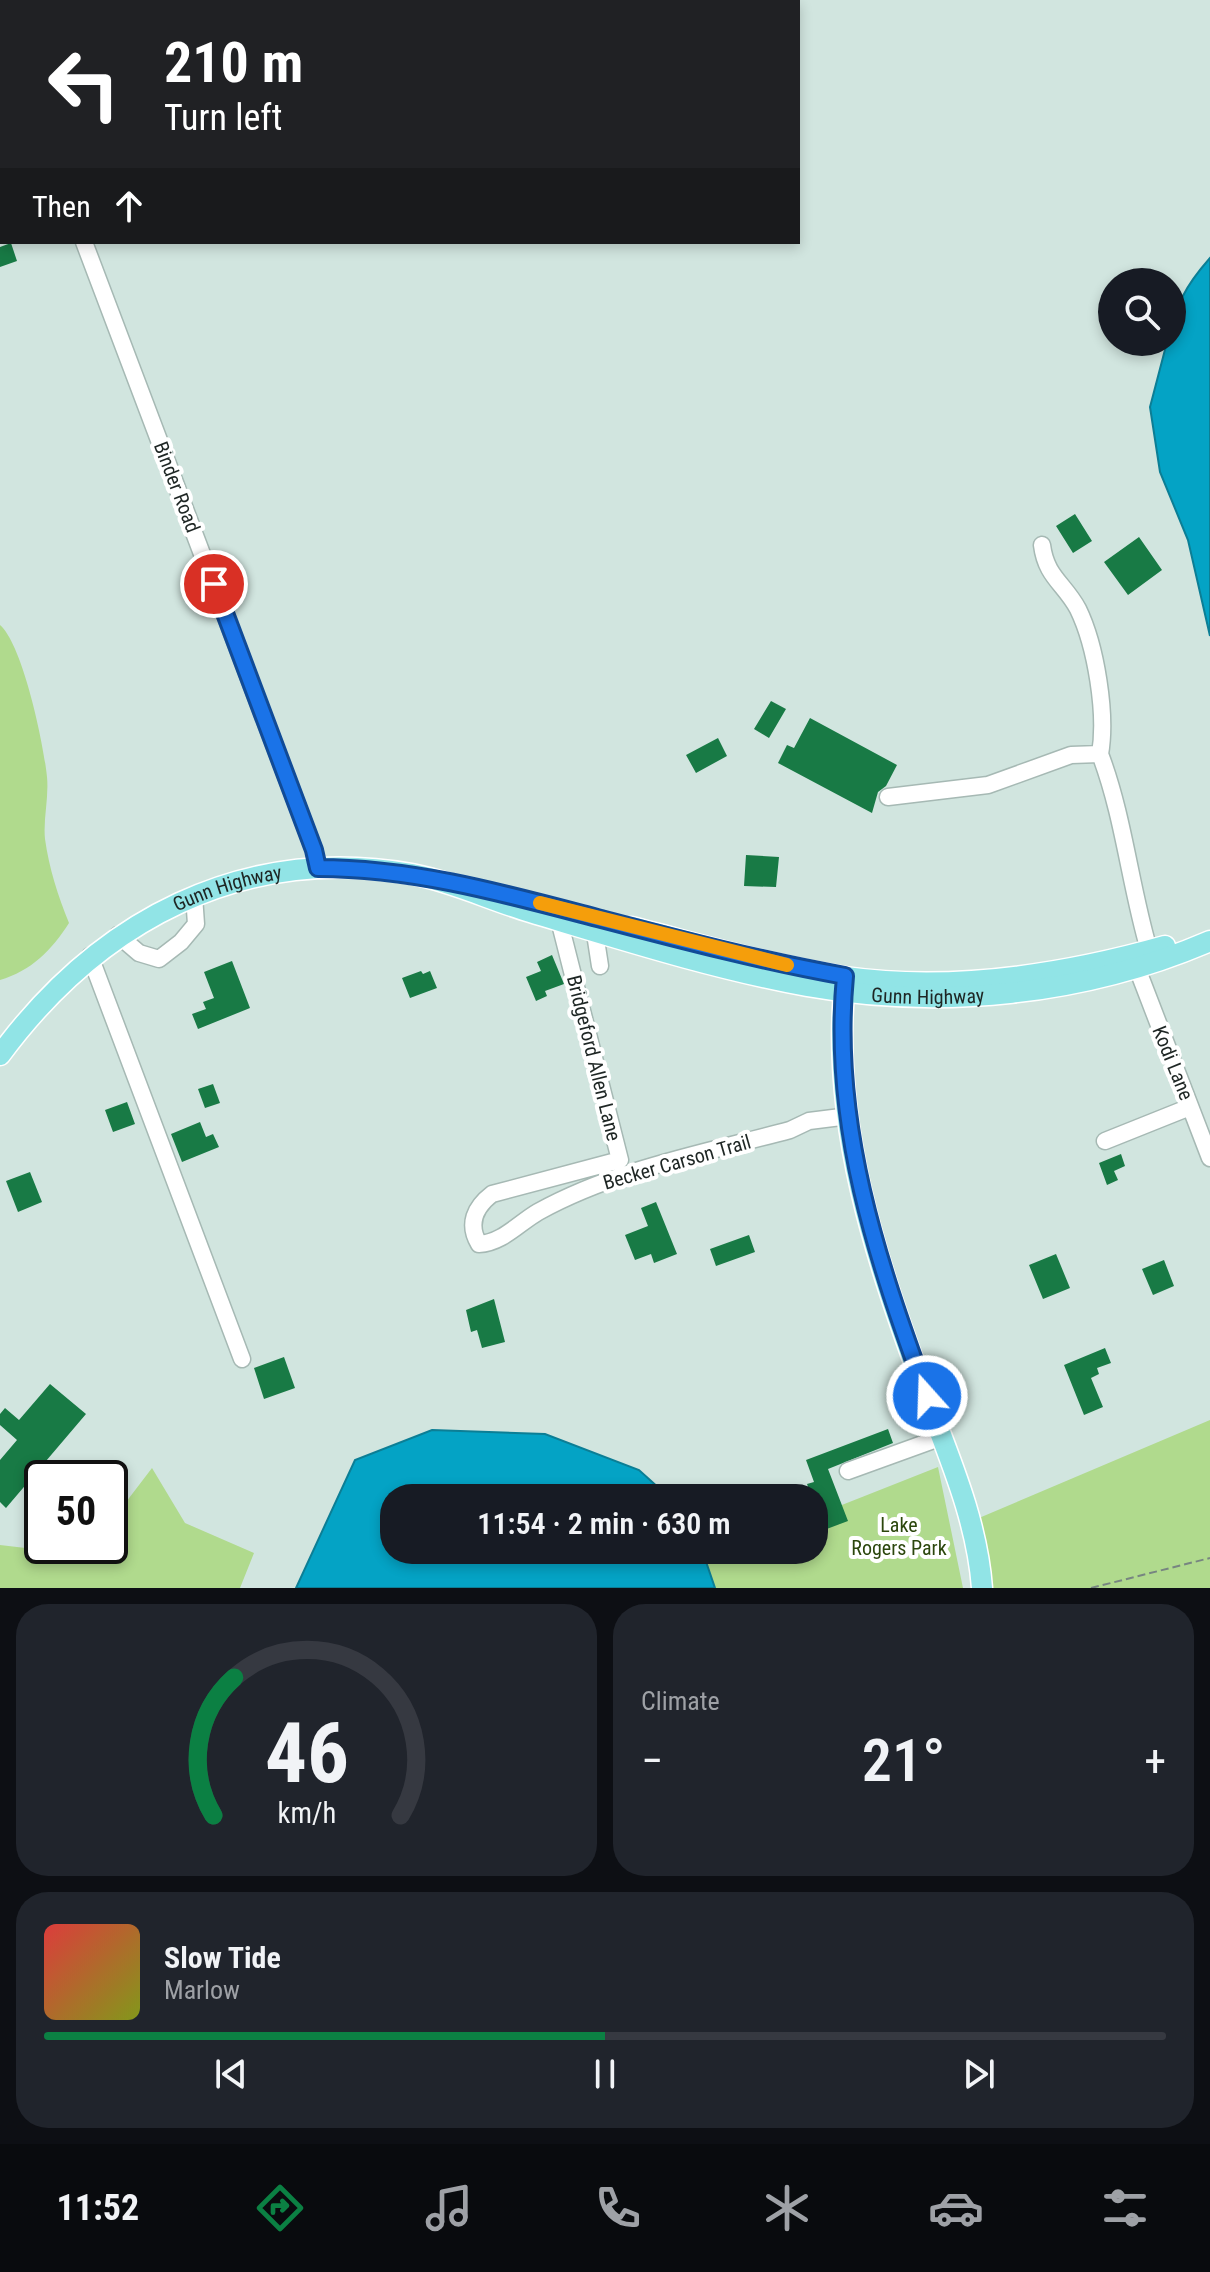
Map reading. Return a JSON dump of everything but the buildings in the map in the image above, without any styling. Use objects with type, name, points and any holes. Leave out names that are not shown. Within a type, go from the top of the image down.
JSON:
[{"type":"main road","name":"Gunn Highway","points":[[0,1055],[46,998],[90,956],[118,935],[194,896],[257,877],[318,868],[389,871],[452,884],[559,920],[600,925],[743,971],[910,996],[998,994],[1057,987],[1137,968],[1210,938]]},
{"type":"main road","points":[[452,884],[507,893],[600,925]]},
{"type":"main road","points":[[982,1588],[971,1521],[874,1247],[858,1178],[843,1057],[844,984],[979,981],[1083,967],[1210,938]]},
{"type":"street","name":"Binder Road","points":[[85,244],[314,850],[318,868]]},
{"type":"street","points":[[1042,545],[1045,565],[1077,608],[1087,635],[1097,676],[1104,732],[1100,754],[1109,777],[1132,890],[1149,950]]},
{"type":"street","points":[[888,797],[988,785],[1071,755],[1100,754]]},
{"type":"street","points":[[118,935],[139,953],[159,959],[181,942],[196,924],[194,896]]},
{"type":"street","name":"Bridgeford Allen Lane","points":[[473,1234],[479,1204],[492,1194],[620,1160],[559,920]]},
{"type":"street","points":[[600,925],[600,966]]},
{"type":"street","points":[[90,956],[242,1359]]},
{"type":"street","name":"Kodi Lane","points":[[1137,968],[1210,1158]]},
{"type":"street","points":[[1105,1141],[1190,1107]]},
{"type":"street","name":"Becker Carson Trail","points":[[473,1234],[479,1244],[489,1243],[549,1206],[650,1166],[790,1130],[809,1121],[849,1116]]},
{"type":"street","points":[[848,1471],[942,1437]]},
{"type":"path","points":[[1091,1588],[1210,1558]]},
{"type":"green space","points":[[0,625],[17,653],[37,720],[47,777],[45,839],[54,882],[69,923],[40,958],[0,980]]},
{"type":"green space","points":[[1210,1420],[1210,1588],[990,1588],[979,1518]]},
{"type":"green space","name":"Lake Rogers Park","points":[[938,1467],[963,1588],[631,1588],[692,1564],[828,1564],[828,1510]]},
{"type":"green space","points":[[152,1468],[185,1523],[254,1553],[240,1588],[0,1588],[0,1545],[24,1548],[24,1564],[128,1564],[128,1499]]},
{"type":"water","points":[[1210,258],[1210,636],[1188,540],[1160,472],[1150,407],[1163,356],[1186,356],[1186,290]]},
{"type":"water","points":[[432,1430],[545,1434],[639,1470],[654,1484],[380,1484],[380,1564],[707,1564],[715,1588],[296,1588],[355,1460]]},
{"type":"slow traffic","points":[[540,903],[787,965]]},
{"type":"route","points":[[214,584],[314,850],[318,868],[389,871],[507,893],[733,953],[845,976],[842,1031],[845,1085],[863,1204],[889,1292],[927,1396]]}]
